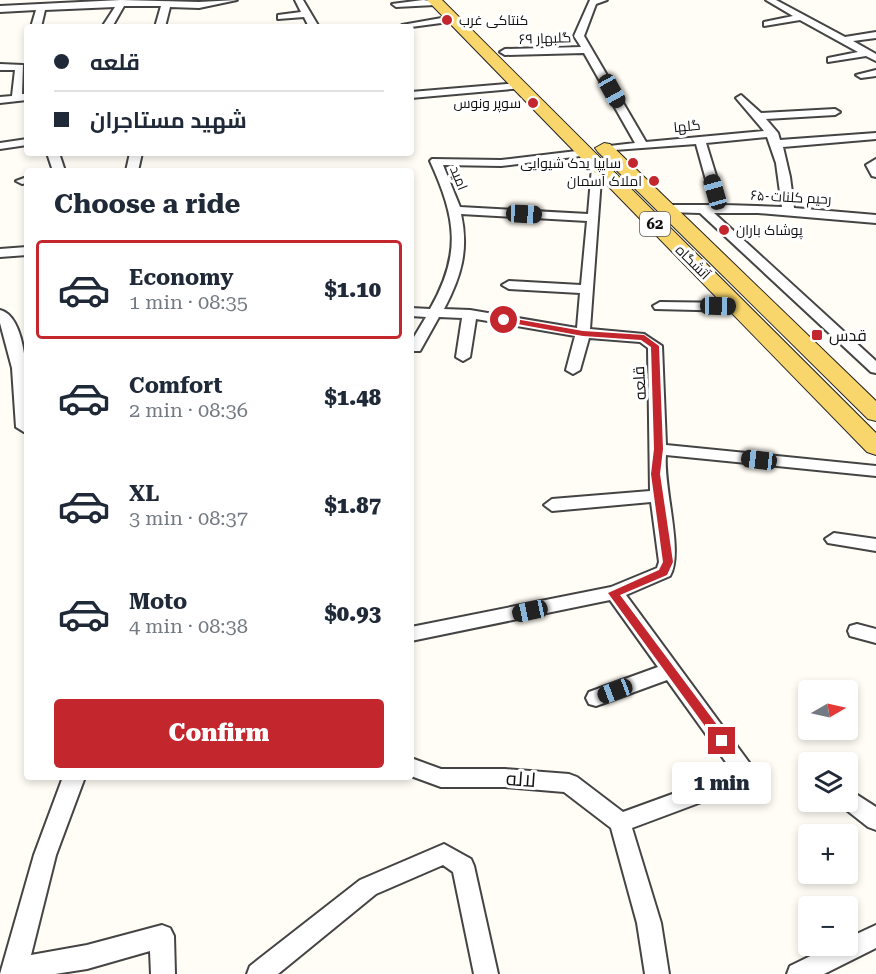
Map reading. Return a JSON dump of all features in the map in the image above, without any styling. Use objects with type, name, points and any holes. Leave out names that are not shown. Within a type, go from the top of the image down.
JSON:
[{"type":"main road","name":"آتشگاه","points":[[440,1],[453,19],[596,156],[737,307],[876,447]]},
{"type":"main road","name":"آتشگاه","points":[[440,1],[505,52],[519,80]]},
{"type":"main road","name":"آتشگاه","points":[[596,156],[669,209],[876,414]]},
{"type":"main road","points":[[821,360],[876,393]]},
{"type":"street","points":[[0,9],[35,4],[233,0]]},
{"type":"street","points":[[299,0],[313,24]]},
{"type":"street","points":[[603,0],[592,3],[592,8],[579,36],[642,145]]},
{"type":"street","points":[[770,0],[872,55]]},
{"type":"street","points":[[395,6],[440,1]]},
{"type":"street","points":[[160,24],[161,2]]},
{"type":"street","points":[[109,24],[121,3]]},
{"type":"street","points":[[35,4],[36,24]]},
{"type":"street","points":[[281,17],[309,14]]},
{"type":"street","points":[[767,24],[802,17]]},
{"type":"street","points":[[414,27],[453,19]]},
{"type":"street","points":[[844,40],[876,35]]},
{"type":"street","name":"۶۹ گلبهار","points":[[505,52],[586,50]]},
{"type":"street","points":[[831,60],[872,55]]},
{"type":"street","points":[[0,67],[20,67],[22,98],[0,100]]},
{"type":"street","points":[[861,75],[876,73]]},
{"type":"street","points":[[414,95],[519,80]]},
{"type":"street","points":[[741,98],[760,116],[775,138],[785,171],[788,211]]},
{"type":"street","points":[[760,116],[835,112]]},
{"type":"street","name":"گلها","points":[[596,156],[642,145],[700,140],[876,136]]},
{"type":"street","points":[[700,140],[720,210]]},
{"type":"street","points":[[0,146],[24,142]]},
{"type":"street","points":[[573,370],[583,333],[594,218],[596,156]]},
{"type":"street","name":"امید","points":[[415,348],[450,286],[458,261],[458,231],[452,197],[436,161],[501,163],[596,156]]},
{"type":"street","points":[[501,163],[511,177]]},
{"type":"street","name":"۶۵-رحیم کلنات","points":[[669,209],[788,211],[876,219]]},
{"type":"street","points":[[703,209],[876,369]]},
{"type":"street","points":[[454,210],[594,218]]},
{"type":"street","points":[[0,253],[24,251]]},
{"type":"street","points":[[509,285],[587,290]]},
{"type":"street","points":[[660,306],[737,307]]},
{"type":"street","name":"قلعه","points":[[414,312],[470,314],[583,333],[644,338],[655,346],[658,449]]},
{"type":"street","points":[[0,314],[21,349],[24,427]]},
{"type":"street","points":[[463,357],[470,314]]},
{"type":"street","points":[[414,633],[614,593],[664,572],[668,562],[656,474],[658,449],[876,471]]},
{"type":"street","points":[[552,505],[658,496]]},
{"type":"street","points":[[834,539],[876,545]]},
{"type":"street","points":[[614,593],[748,776],[620,823],[649,923],[657,974]]},
{"type":"street","points":[[857,631],[876,636]]},
{"type":"street","points":[[596,698],[670,670]]},
{"type":"street","name":"لاله","points":[[414,768],[441,778],[505,778],[568,783],[620,823]]},
{"type":"street","points":[[73,780],[45,855],[13,972],[87,957],[162,936],[163,974]]},
{"type":"street","points":[[858,806],[876,820]]},
{"type":"street","points":[[259,974],[368,887],[444,854],[463,867],[486,974]]},
{"type":"street","points":[[799,974],[876,936]]},
{"type":"place","name":"کنتاکی غرب","points":[[447,20]]},
{"type":"place","name":"سوپر ونوس","points":[[533,103]]},
{"type":"place","name":"سایپا یدک شیوایی","points":[[633,163]]},
{"type":"place","name":"املاک آسمان","points":[[654,181]]},
{"type":"place","name":"پوشاک باران","points":[[724,230]]},
{"type":"place","name":"قدس","points":[[817,335]]},
{"type":"route","points":[[504,320],[583,333],[644,338],[652,341],[655,346],[658,403],[656,474],[668,562],[664,572],[614,593],[722,741]]}]
